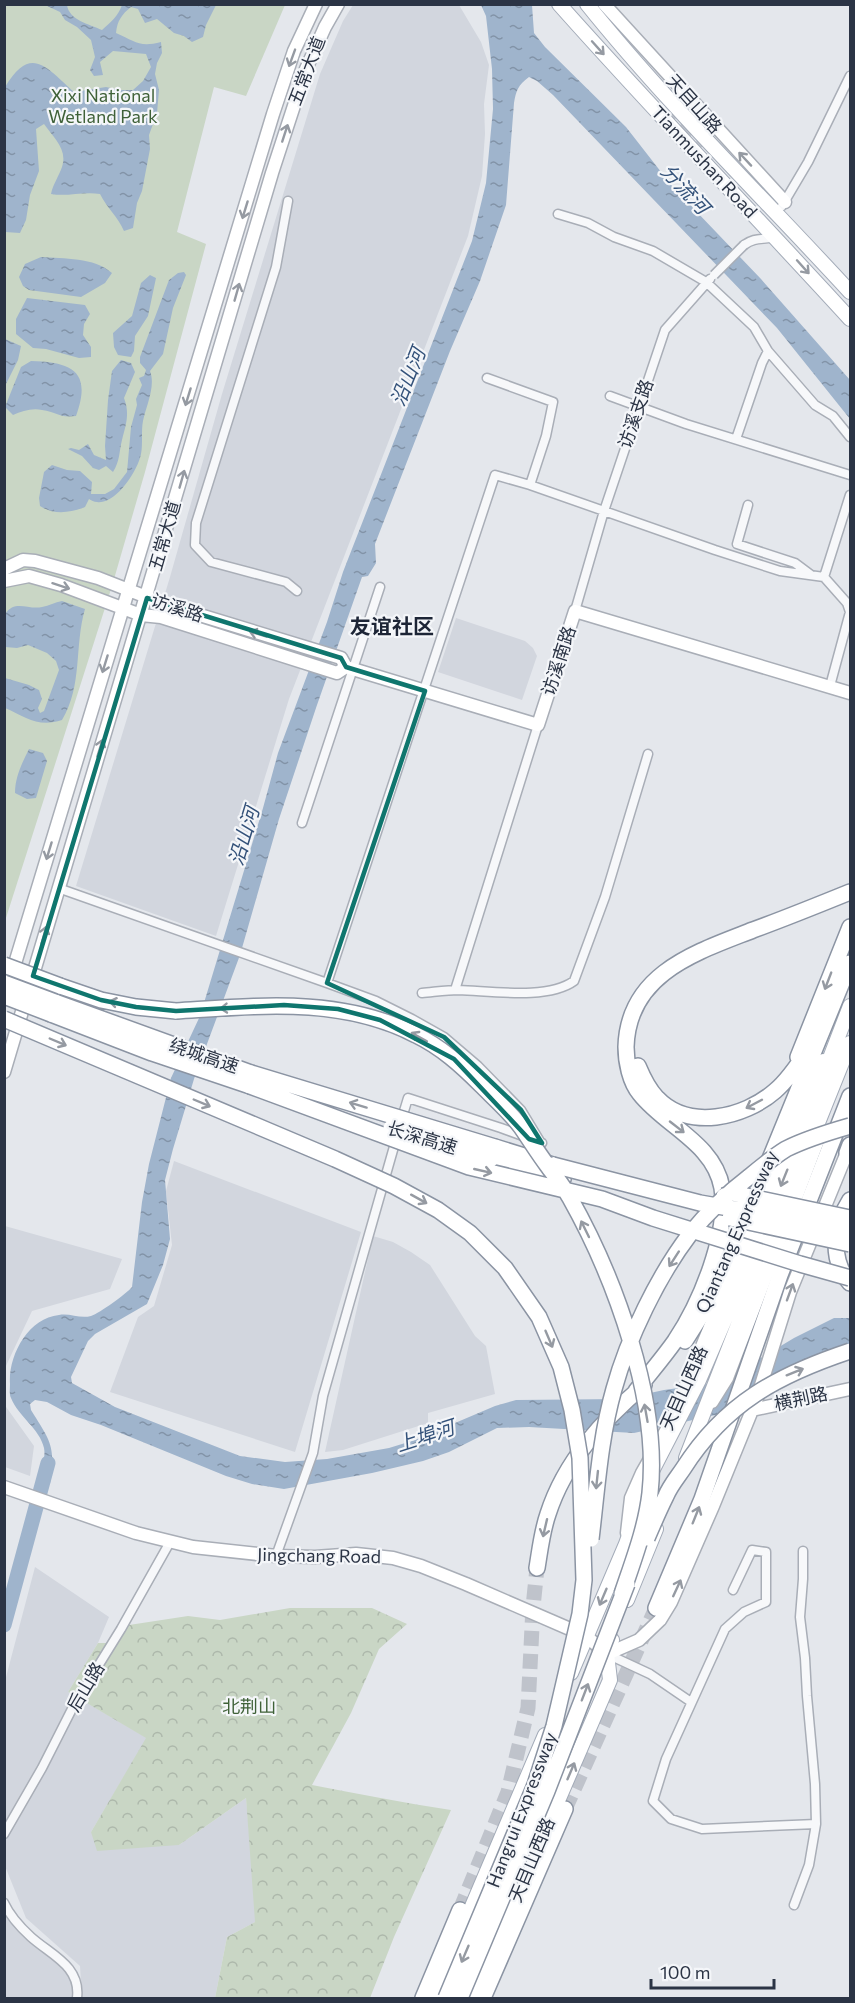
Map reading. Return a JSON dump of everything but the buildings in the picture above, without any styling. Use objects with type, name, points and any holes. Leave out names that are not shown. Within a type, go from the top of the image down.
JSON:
[{"type":"highway","points":[[846,1000],[797,1067],[776,1091],[753,1106],[729,1115],[703,1118],[681,1114],[658,1099],[644,1081],[636,1062],[638,1025],[644,1009],[660,988],[687,967],[706,957],[850,892]]},
{"type":"highway","points":[[636,1391],[676,1339],[708,1276],[719,1237],[723,1209],[722,1186],[711,1162],[690,1137],[660,1114],[639,1093],[630,1075],[626,1057],[627,1035],[634,1011],[645,992],[655,981],[672,966],[689,956],[713,945],[740,940],[850,903]]},
{"type":"highway","points":[[776,1091],[797,1058],[850,927]]},
{"type":"highway","name":"Qiantang Expressway","points":[[537,1568],[548,1514],[555,1494],[589,1438],[622,1404],[660,1371],[680,1348],[704,1311],[846,1000],[850,963]]},
{"type":"highway","points":[[4,965],[101,1000],[136,1007],[176,1011],[284,1005],[338,1009],[381,1020],[417,1035],[454,1059],[520,1126],[570,1197],[626,1322],[638,1366],[650,1437],[650,1493],[642,1531],[622,1594]]},
{"type":"highway","name":"长深高速","points":[[4,983],[53,1008],[155,1046],[251,1079],[493,1153],[567,1180],[850,1244]]},
{"type":"highway","name":"长深高速","points":[[4,997],[53,1008]]},
{"type":"highway","points":[[4,1019],[394,1186],[438,1210],[470,1233],[505,1268],[539,1317],[561,1367],[572,1410],[580,1458],[584,1580]]},
{"type":"highway","points":[[251,1079],[469,1167],[602,1199],[653,1218],[850,1278]]},
{"type":"highway","points":[[656,1608],[702,1499],[780,1275],[850,1096]]},
{"type":"highway","points":[[584,1580],[590,1557],[606,1419],[614,1389],[626,1352],[669,1266],[690,1234],[710,1212],[763,1165],[786,1150],[828,1132],[850,1126]]},
{"type":"highway","name":"长深高速","points":[[493,1153],[553,1165],[700,1203],[850,1229]]},
{"type":"highway","points":[[700,1203],[732,1193],[850,1218]]},
{"type":"highway","points":[[850,1200],[838,1226],[835,1244],[839,1264],[850,1284]]},
{"type":"highway","points":[[622,1594],[666,1494],[695,1449],[722,1420],[750,1396],[785,1376],[850,1351]]},
{"type":"highway","name":"Hangrui Expressway","points":[[446,1998],[535,1785],[554,1726],[570,1661],[580,1614],[584,1580]]},
{"type":"highway","name":"Hangrui Expressway","points":[[460,1998],[547,1791],[622,1594]]},
{"type":"highway","points":[[483,1998],[565,1809]]},
{"type":"highway","points":[[423,1998],[460,1910]]},
{"type":"main road","name":"五常大道","points":[[4,997],[273,114],[294,51],[316,4]]},
{"type":"main road","name":"五常大道","points":[[4,1072],[282,142],[306,69],[338,4]]},
{"type":"main road","name":"Tianmushan Road","points":[[559,4],[850,320]]},
{"type":"main road","name":"Tianmushan Road","points":[[587,4],[626,52],[781,208],[850,292]]},
{"type":"main road","name":"天目山路","points":[[603,4],[781,208]]},
{"type":"main road","name":"访溪路","points":[[4,569],[23,560],[35,561],[98,578],[147,598],[314,650],[344,667]]},
{"type":"main road","points":[[4,581],[29,576],[61,585],[141,615],[161,617],[310,664],[344,667],[538,725]]},
{"type":"main road","name":"访溪南路","points":[[538,725],[575,610],[850,693]]},
{"type":"main road","name":"天目山西路","points":[[433,1998],[626,1544],[651,1473],[783,1180],[846,1000]]},
{"type":"main road","name":"天目山西路","points":[[473,1998],[610,1680],[607,1654],[637,1574],[704,1414],[722,1379],[766,1251],[850,1043]]},
{"type":"main road","points":[[607,1654],[639,1640],[660,1620],[665,1611],[713,1506],[757,1398],[790,1292],[849,1147]]},
{"type":"main road","name":"横荆路","points":[[752,1410],[850,1389]]},
{"type":"main road","name":"Jingchang Road","points":[[4,1487],[170,1542],[233,1553],[315,1557],[356,1554],[393,1558],[421,1566],[466,1584],[586,1636],[607,1654]]},
{"type":"street","points":[[781,208],[808,162],[850,76]]},
{"type":"street","points":[[288,201],[276,267],[196,523],[195,545],[211,562],[286,582],[297,591]]},
{"type":"street","points":[[558,214],[588,223],[614,237],[653,251],[706,282],[754,327],[768,351],[815,405],[833,416],[850,437]]},
{"type":"street","name":"访溪支路","points":[[575,610],[604,511],[665,330],[706,282],[744,245],[752,239],[763,240],[775,237]]},
{"type":"street","points":[[736,439],[768,351]]},
{"type":"street","points":[[487,378],[552,402],[546,436],[530,485]]},
{"type":"street","points":[[609,396],[686,424],[850,476]]},
{"type":"street","points":[[327,982],[425,692],[495,475],[780,571],[824,577],[847,603],[850,612],[830,686]]},
{"type":"street","points":[[824,577],[850,495]]},
{"type":"street","points":[[748,505],[737,544],[795,563],[812,575]]},
{"type":"street","points":[[302,822],[344,667],[380,587]]},
{"type":"street","points":[[455,990],[538,725]]},
{"type":"street","points":[[422,993],[455,990],[529,992],[564,988],[574,981],[605,897],[648,754]]},
{"type":"street","points":[[58,888],[376,1001],[444,1037],[478,1066],[521,1110],[542,1143],[408,1098],[323,1396],[313,1453],[276,1556]]},
{"type":"street","name":"后山路","points":[[4,1834],[42,1768],[74,1705],[121,1629],[170,1542]]},
{"type":"street","points":[[733,1590],[752,1550],[766,1552],[766,1602],[744,1612],[725,1629],[666,1759],[653,1801],[671,1820],[702,1829],[816,1824]]},
{"type":"street","points":[[794,1905],[809,1864],[816,1824],[815,1784],[800,1617],[803,1551]]},
{"type":"street","points":[[607,1654],[650,1674],[690,1702]]},
{"type":"street","points":[[4,1903],[32,1938],[68,1965],[75,1977],[76,1998]]},
{"type":"highlighted area","points":[[147,598],[341,658],[346,667],[425,691],[327,983],[444,1037],[521,1110],[542,1143],[529,1139],[454,1059],[380,1020],[338,1009],[284,1005],[176,1011],[136,1007],[101,1000],[33,976]]},
{"type":"shaded area","points":[[353,5],[459,5],[481,42],[489,65],[484,104],[485,134],[482,176],[468,236],[289,699],[216,936],[76,886],[320,74],[343,21]]},
{"type":"shaded area","points":[[456,618],[525,641],[533,648],[537,656],[522,700],[438,672]]},
{"type":"shaded area","points":[[174,1161],[361,1232],[295,1452],[110,1392],[138,1317],[154,1306],[172,1245],[166,1191]]},
{"type":"shaded area","points":[[5,1226],[122,1259],[110,1289],[32,1311],[5,1368]]},
{"type":"shaded area","points":[[373,1236],[393,1242],[430,1265],[475,1336],[486,1346],[495,1394],[428,1413],[428,1423],[343,1450],[325,1452]]},
{"type":"shaded area","points":[[4,1404],[34,1446],[30,1476],[5,1467]]},
{"type":"shaded area","points":[[35,1567],[109,1617],[98,1643],[68,1692],[147,1738],[91,1832],[179,1845],[246,1798],[257,1921],[227,1937],[215,1998],[82,1998],[80,1966],[26,1918],[5,1866],[5,1681]]},
{"type":"shaded area","points":[[4,1903],[17,1922],[75,1977],[75,1998],[5,1998]]},
{"type":"green space","name":"Xixi National Wetland Park","points":[[5,5],[285,5],[246,96],[214,87],[177,232],[206,244],[112,586],[5,921]]},
{"type":"green space","name":"北荆山","points":[[290,1608],[372,1608],[407,1624],[379,1649],[351,1713],[312,1785],[451,1810],[394,1937],[370,1998],[215,1998],[227,1937],[255,1922],[246,1798],[179,1845],[97,1851],[91,1832],[146,1738],[68,1692],[98,1643],[117,1643],[129,1625],[188,1616],[220,1620]]},
{"type":"water","points":[[45,5],[67,5],[71,14],[76,18],[102,30],[116,16],[122,5],[216,5],[203,37],[192,42],[174,33],[157,19],[145,23],[138,9],[131,7],[119,21],[116,33],[142,44],[161,42],[162,53],[155,74],[159,90],[157,113],[149,135],[150,149],[133,228],[124,231],[100,194],[51,194],[62,167],[63,155],[59,144],[44,124],[36,129],[39,171],[30,195],[26,220],[20,233],[5,232],[5,87],[14,74],[23,66],[31,63],[39,64],[47,68],[74,92],[106,87],[133,90],[143,81],[151,67],[146,54],[113,51],[100,62],[103,75],[94,76],[90,70],[95,57],[91,40],[65,20],[60,12]]},
{"type":"water","name":"上埠河","points":[[481,5],[532,5],[534,33],[545,47],[626,127],[672,186],[761,279],[850,380],[850,419],[777,328],[553,95],[529,77],[522,83],[514,103],[506,205],[480,281],[450,351],[375,544],[376,563],[368,576],[362,577],[279,819],[240,955],[194,1079],[165,1180],[170,1239],[163,1265],[147,1304],[95,1334],[88,1341],[71,1377],[72,1383],[115,1407],[240,1456],[285,1462],[327,1459],[389,1448],[415,1440],[495,1406],[516,1400],[622,1399],[664,1390],[736,1380],[754,1362],[834,1318],[850,1318],[850,1356],[720,1414],[634,1433],[529,1427],[497,1428],[449,1452],[423,1461],[284,1489],[252,1484],[226,1476],[71,1415],[47,1402],[35,1400],[30,1404],[31,1410],[47,1437],[52,1452],[50,1484],[38,1480],[44,1456],[42,1441],[14,1405],[10,1396],[12,1362],[22,1340],[38,1323],[59,1315],[91,1316],[113,1303],[132,1287],[149,1164],[171,1078],[200,1016],[278,753],[327,622],[343,572],[472,241],[486,183],[493,109],[492,69],[486,16]]},
{"type":"water","points":[[41,257],[88,261],[112,273],[105,283],[81,297],[29,290],[23,286],[19,277],[25,264]]},
{"type":"water","points":[[184,272],[186,275],[173,308],[163,354],[150,371],[152,383],[143,421],[141,454],[136,469],[118,492],[104,501],[96,502],[89,499],[85,507],[62,512],[50,511],[40,506],[39,498],[44,472],[52,465],[80,471],[92,482],[91,494],[105,494],[114,489],[127,472],[131,427],[137,405],[136,399],[142,385],[139,378],[144,376],[146,370],[140,363],[140,357],[169,280],[178,273]]},
{"type":"water","points":[[150,275],[156,278],[148,316],[135,336],[134,351],[131,357],[118,355],[114,347],[113,333],[132,316],[141,283]]},
{"type":"water","points":[[27,298],[85,305],[90,314],[84,324],[83,335],[91,347],[91,357],[79,358],[33,348],[16,334],[16,319]]},
{"type":"water","points":[[5,339],[21,346],[18,360],[5,386]]},
{"type":"water","points":[[121,360],[131,363],[135,372],[124,398],[127,419],[113,472],[106,466],[99,470],[93,468],[82,456],[68,449],[79,450],[88,444],[94,455],[106,460],[108,400],[112,371]]},
{"type":"water","points":[[31,361],[58,364],[75,372],[82,389],[76,416],[65,416],[35,409],[13,415],[5,407],[21,367]]},
{"type":"water","points":[[62,601],[85,609],[76,680],[69,707],[62,720],[39,722],[5,708],[5,678],[39,690],[42,699],[38,708],[40,713],[44,711],[59,670],[56,661],[47,653],[28,645],[17,648],[5,647],[5,614],[17,606],[37,608]]},
{"type":"water","points":[[29,749],[43,753],[47,761],[36,798],[27,799],[15,793],[15,787],[21,765]]},
{"type":"waterway","name":"沿山河","points":[[4,1625],[48,1463]]},
{"type":"tunnel","points":[[667,106],[703,146]]},
{"type":"tunnel","points":[[460,1910],[508,1792],[528,1708],[537,1568]]},
{"type":"tunnel","points":[[565,1809],[656,1608]]},
{"type":"district","name":"友谊社区","points":[[392,627]]},
{"type":"water label","name":"分流河","points":[[685,189]]}]
